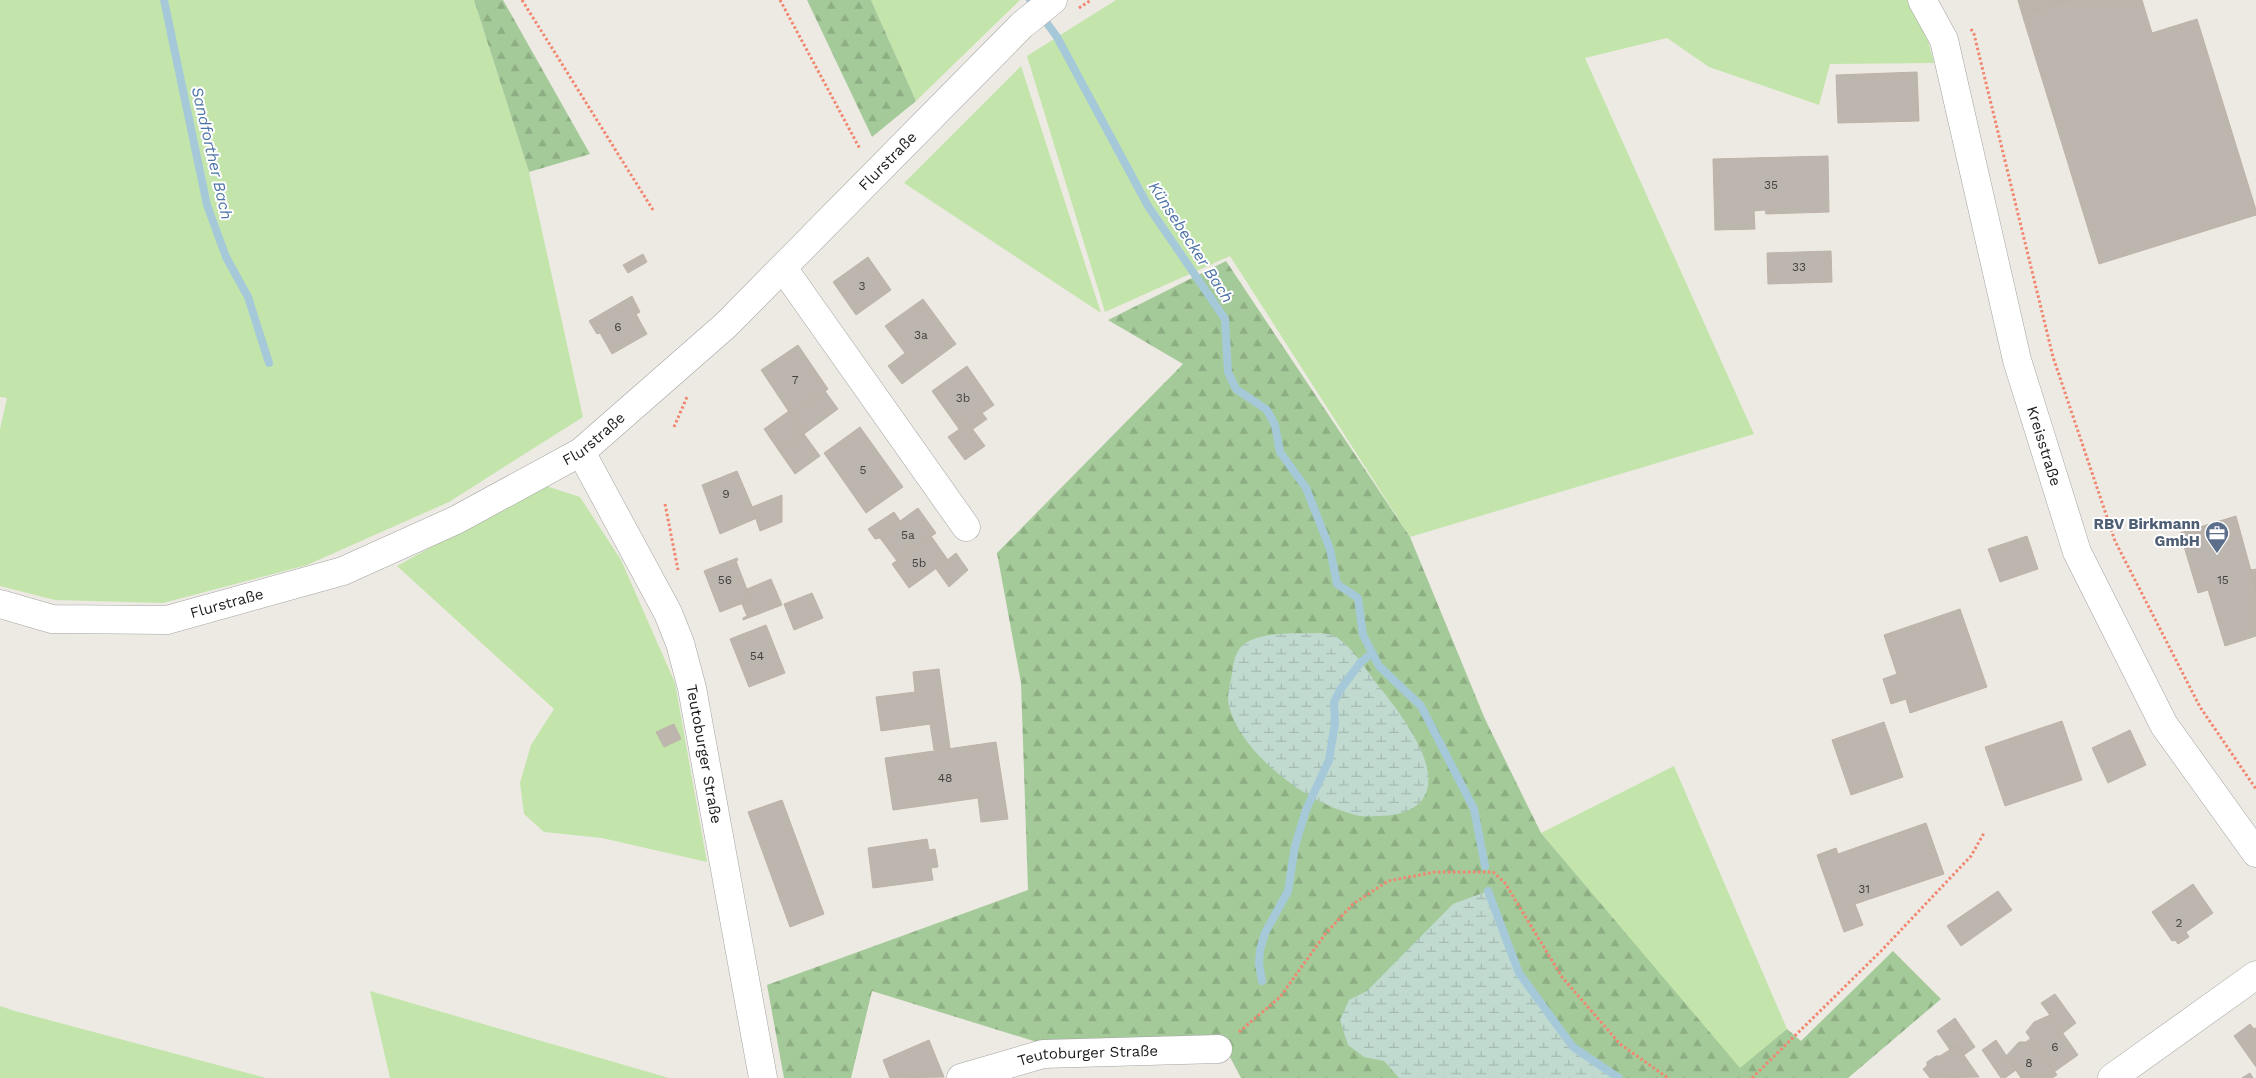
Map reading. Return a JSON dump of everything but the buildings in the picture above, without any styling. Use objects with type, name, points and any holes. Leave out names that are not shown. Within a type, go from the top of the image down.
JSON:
[{"type":"street","name":"Flurstraße","points":[[0,604],[52,619],[167,620],[343,571],[456,520],[581,452],[726,325],[1022,25],[1053,0]]},
{"type":"street","name":"Kreisstraße","points":[[1922,0],[1944,40],[2017,360],[2077,552],[2164,725],[2256,853]]},
{"type":"street","points":[[783,268],[966,527]]},
{"type":"street","name":"Teutoburger Straße","points":[[581,452],[668,613],[680,643],[692,688],[763,1078]]},
{"type":"street","points":[[2112,1078],[2256,975]]},
{"type":"street","name":"Teutoburger Straße","points":[[962,1078],[1043,1054],[1218,1049]]},
{"type":"path","points":[[522,0],[653,210]]},
{"type":"path","points":[[780,0],[874,174]]},
{"type":"path","points":[[1969,26],[1974,34],[2053,357],[2115,541],[2200,707],[2256,788]]},
{"type":"path","points":[[1752,1078],[1882,950],[1971,856],[1984,833]]},
{"type":"path","points":[[1218,1049],[1280,997],[1326,933],[1353,904],[1388,881],[1435,872],[1492,872],[1505,883],[1562,977],[1620,1044],[1668,1078]]},
{"type":"green space","points":[[0,0],[474,0],[529,172],[583,417],[449,502],[307,565],[163,603],[55,600],[0,586],[0,429],[7,398],[0,397]]},
{"type":"green space","points":[[474,0],[503,0],[590,154],[529,172]]},
{"type":"green space","points":[[807,0],[871,0],[916,101],[872,137]]},
{"type":"green space","points":[[871,0],[1020,0],[916,101]]},
{"type":"green space","points":[[1116,0],[1907,0],[1926,33],[1934,63],[1830,64],[1819,105],[1709,67],[1667,38],[1585,58],[1754,434],[1410,537],[1230,256],[1105,312],[1027,56]]},
{"type":"green space","points":[[1021,66],[1101,313],[904,183]]},
{"type":"green space","points":[[1226,261],[1410,537],[1485,719],[1541,833],[1740,1068],[1787,1029],[1801,1041],[1893,951],[1941,999],[1848,1078],[1241,1078],[1221,1040],[1040,1043],[872,991],[851,1078],[784,1078],[767,985],[1028,890],[1021,683],[997,553],[1183,364],[1108,320]]},
{"type":"green space","points":[[543,485],[580,497],[621,560],[675,683],[707,862],[602,838],[544,832],[524,814],[520,783],[531,745],[554,709],[397,566]]},
{"type":"green space","points":[[1320,633],[1336,637],[1354,654],[1397,709],[1418,743],[1425,761],[1428,777],[1426,792],[1417,805],[1409,810],[1399,814],[1362,816],[1341,811],[1321,802],[1281,776],[1263,760],[1248,743],[1236,724],[1228,698],[1238,650],[1249,641],[1265,636]]},
{"type":"green space","points":[[1674,766],[1787,1029],[1740,1069],[1541,833]]},
{"type":"green space","points":[[1488,891],[1519,973],[1573,1047],[1619,1078],[1399,1078],[1384,1061],[1364,1057],[1348,1045],[1340,1020],[1349,1000],[1367,991],[1453,904]]},
{"type":"green space","points":[[370,991],[669,1078],[390,1078]]},
{"type":"green space","points":[[0,1006],[15,1011],[266,1078],[0,1078]]},
{"type":"waterway","name":"Sandforther Bach","points":[[164,0],[207,205],[226,257],[248,297],[269,363]]},
{"type":"waterway","name":"Künsebecker Bach","points":[[1030,0],[1057,37],[1148,206],[1225,319],[1228,372],[1236,389],[1267,410],[1275,425],[1280,452],[1306,488],[1330,549],[1337,584],[1358,598],[1363,635],[1379,666],[1421,706],[1474,809],[1485,866]]},
{"type":"waterway","points":[[1262,981],[1259,964],[1260,950],[1265,933],[1288,891],[1295,846],[1306,810],[1329,760],[1335,723],[1334,702],[1340,690],[1360,663],[1372,653]]},
{"type":"waterway","name":"Künsebecker Bach","points":[[1488,891],[1519,973],[1573,1047],[1619,1078]]},
{"type":"place","name":"RBV Birkmann GmbH","points":[[2217,554]]}]
